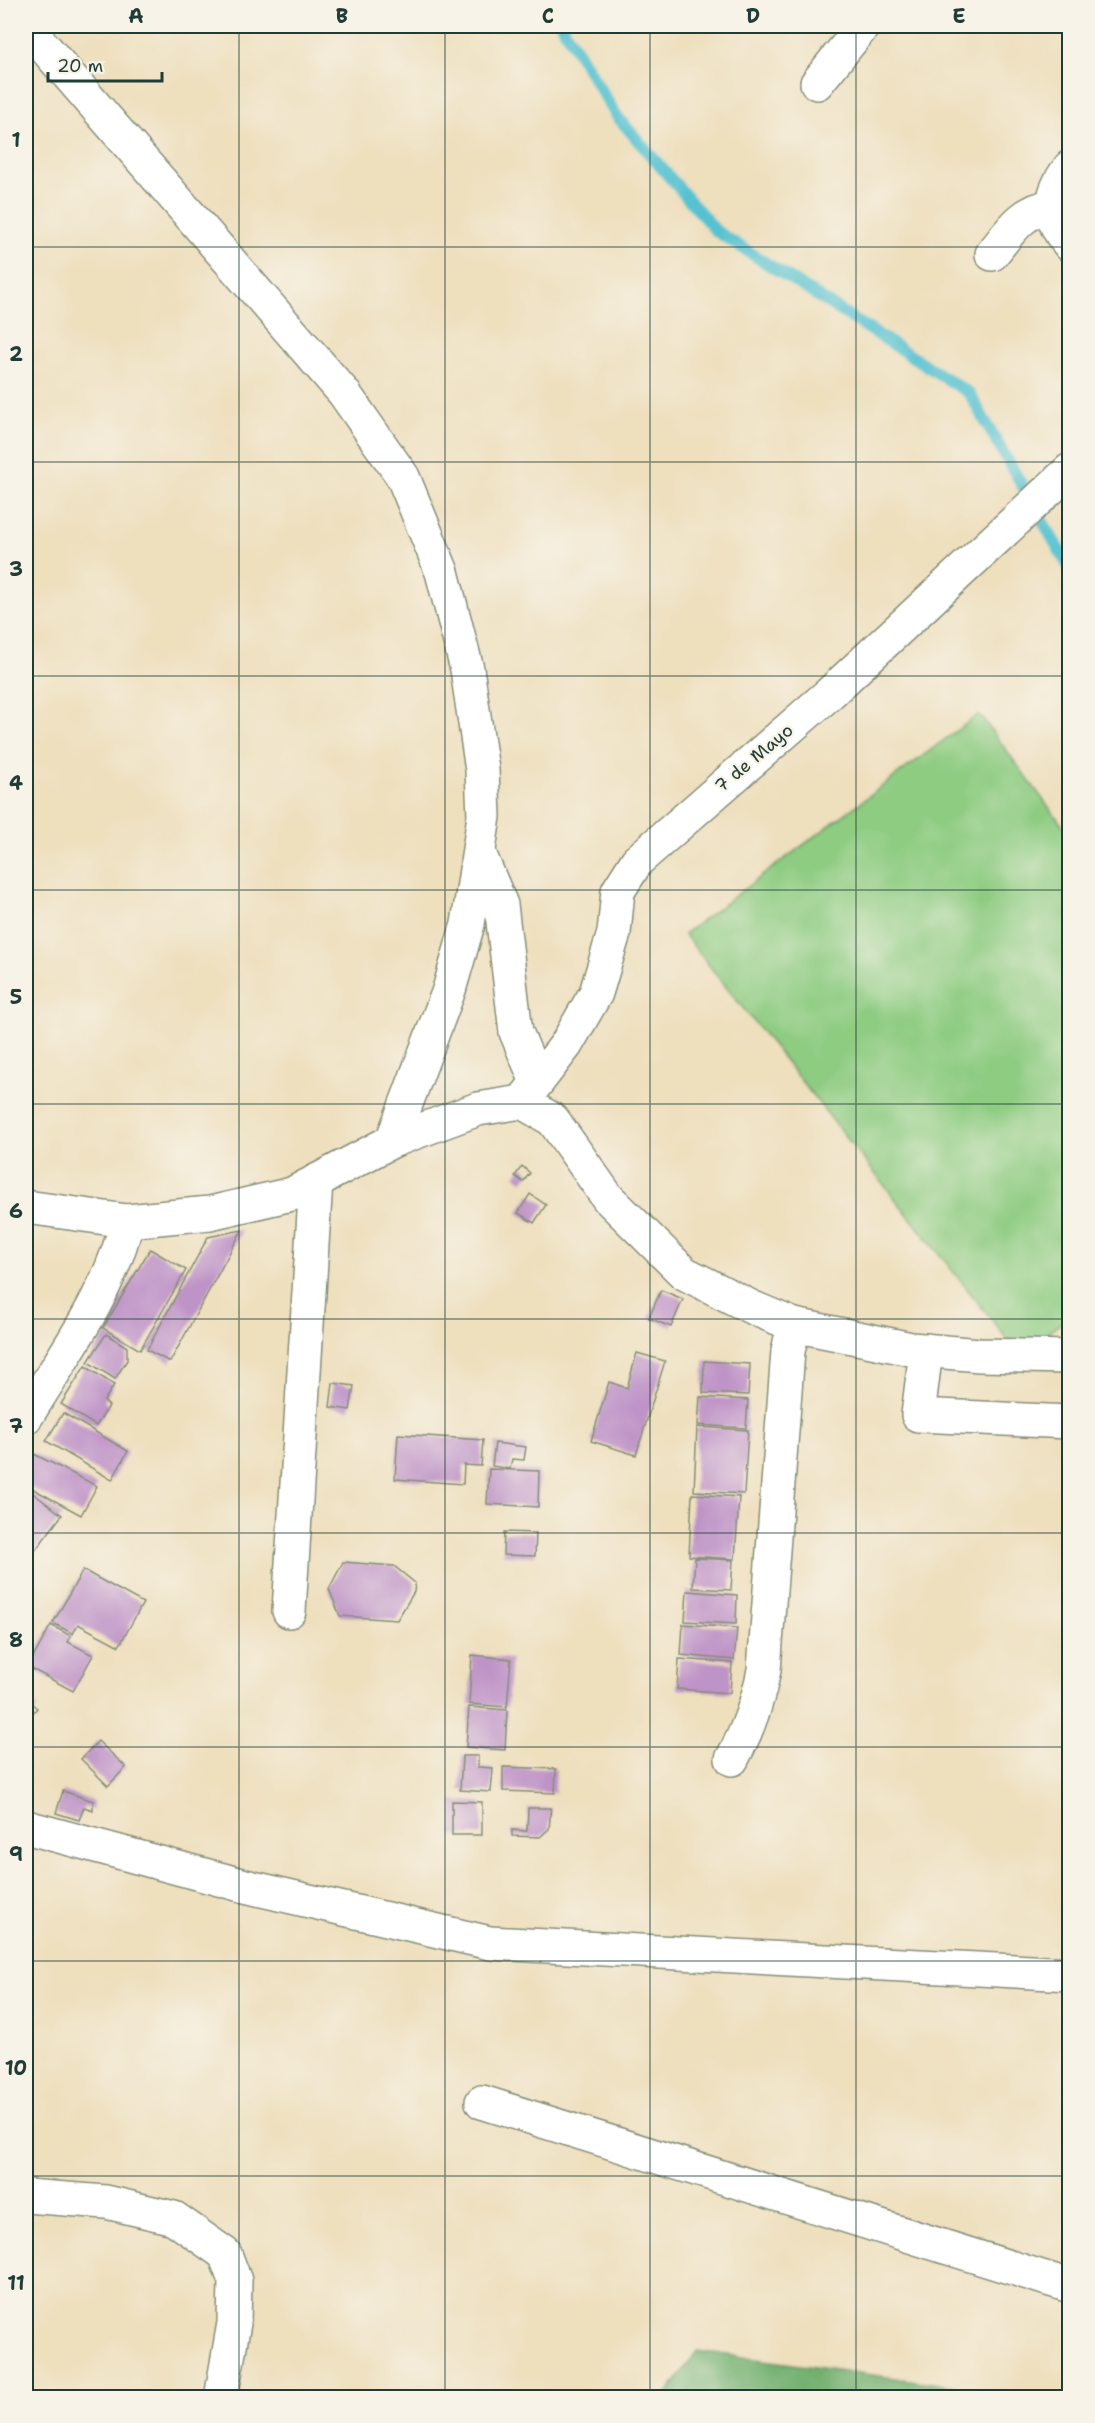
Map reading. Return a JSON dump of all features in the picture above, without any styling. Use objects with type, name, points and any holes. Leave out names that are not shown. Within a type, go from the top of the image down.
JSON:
[{"type":"street","points":[[26,26],[344,393],[403,477],[442,572],[468,669],[482,770],[484,816],[468,924],[449,990],[392,1141]]},
{"type":"street","points":[[817,83],[863,26]]},
{"type":"street","points":[[1070,167],[1060,179],[1051,207],[1058,232],[1070,245]]},
{"type":"street","points":[[992,254],[1026,214],[1038,208],[1051,207]]},
{"type":"street","name":"7 de Mayo","points":[[529,1092],[566,1045],[596,993],[614,933],[618,891],[636,861],[830,694],[1070,470]]},
{"type":"street","points":[[478,853],[501,905],[516,1032],[529,1092],[553,1120],[609,1198],[684,1273],[751,1308],[794,1325],[858,1340],[980,1355],[1070,1357]]},
{"type":"street","points":[[26,1207],[127,1221],[210,1213],[292,1194],[392,1141],[529,1092]]},
{"type":"street","points":[[290,1611],[316,1181]]},
{"type":"street","points":[[26,1417],[88,1315],[121,1247],[127,1221]]},
{"type":"street","points":[[732,1759],[747,1730],[764,1670],[788,1351],[794,1325]]},
{"type":"street","points":[[926,1350],[918,1414],[1070,1422]]},
{"type":"street","points":[[26,1827],[245,1886],[490,1943],[1070,1974]]},
{"type":"street","points":[[482,2102],[1070,2286]]},
{"type":"street","points":[[26,2196],[106,2202],[174,2217],[225,2254],[235,2281],[234,2323],[221,2397]]},
{"type":"green space","points":[[979,714],[1069,834],[1069,1317],[1019,1354],[684,934]]},
{"type":"green space","points":[[697,2351],[1033,2397],[665,2397]]},
{"type":"building","points":[[522,1166],[530,1173],[523,1182],[515,1176]]},
{"type":"building","points":[[530,1194],[546,1205],[534,1223],[518,1213]]},
{"type":"building","points":[[242,1230],[170,1362],[147,1350],[208,1237]]},
{"type":"building","points":[[150,1249],[186,1270],[140,1350],[103,1328]]},
{"type":"building","points":[[661,1290],[683,1299],[671,1327],[649,1318]]},
{"type":"building","points":[[106,1334],[127,1347],[127,1360],[115,1379],[88,1362]]},
{"type":"building","points":[[637,1353],[665,1361],[636,1455],[591,1441],[609,1382],[627,1388]]},
{"type":"building","points":[[704,1361],[750,1364],[748,1395],[703,1393]]},
{"type":"building","points":[[85,1366],[114,1385],[104,1401],[109,1406],[96,1426],[61,1404]]},
{"type":"building","points":[[333,1383],[354,1386],[350,1410],[330,1407]]},
{"type":"building","points":[[700,1397],[748,1400],[746,1428],[698,1425]]},
{"type":"building","points":[[63,1413],[128,1451],[112,1480],[46,1441]]},
{"type":"building","points":[[697,1427],[748,1430],[744,1494],[694,1491]]},
{"type":"building","points":[[398,1434],[483,1440],[481,1466],[464,1465],[463,1484],[395,1479]]},
{"type":"building","points":[[495,1443],[526,1447],[524,1460],[512,1459],[510,1469],[492,1466]]},
{"type":"building","points":[[32,1453],[97,1486],[81,1515],[26,1485],[26,1463]]},
{"type":"building","points":[[489,1469],[539,1471],[538,1507],[487,1504]]},
{"type":"building","points":[[26,1488],[62,1515],[31,1556],[26,1552]]},
{"type":"building","points":[[692,1494],[739,1497],[735,1559],[689,1556]]},
{"type":"building","points":[[504,1532],[536,1533],[535,1556],[503,1555]]},
{"type":"building","points":[[695,1558],[733,1560],[731,1590],[693,1588]]},
{"type":"building","points":[[343,1562],[394,1566],[415,1583],[414,1592],[397,1620],[340,1616],[329,1589]]},
{"type":"building","points":[[83,1570],[143,1603],[119,1646],[78,1624],[73,1634],[53,1623]]},
{"type":"building","points":[[687,1591],[737,1595],[736,1624],[685,1621]]},
{"type":"building","points":[[683,1624],[737,1628],[734,1660],[681,1655]]},
{"type":"building","points":[[51,1625],[71,1636],[68,1642],[93,1655],[73,1691],[28,1667]]},
{"type":"building","points":[[472,1655],[511,1659],[507,1707],[469,1704]]},
{"type":"building","points":[[679,1659],[732,1663],[730,1693],[677,1689]]},
{"type":"building","points":[[26,1699],[37,1708],[26,1721]]},
{"type":"building","points":[[469,1707],[507,1710],[505,1750],[466,1747]]},
{"type":"building","points":[[98,1741],[126,1767],[108,1786],[81,1759]]},
{"type":"building","points":[[462,1756],[478,1756],[478,1767],[493,1768],[491,1792],[460,1790]]},
{"type":"building","points":[[503,1767],[556,1769],[555,1793],[503,1791]]},
{"type":"building","points":[[63,1791],[93,1801],[93,1810],[84,1807],[79,1820],[56,1813]]},
{"type":"building","points":[[452,1801],[482,1802],[482,1835],[452,1835]]},
{"type":"building","points":[[528,1808],[551,1808],[549,1829],[540,1837],[512,1836],[512,1830],[527,1831]]},
{"type":"waterway","points":[[562,26],[616,115],[716,231],[969,393],[1070,569]]}]
